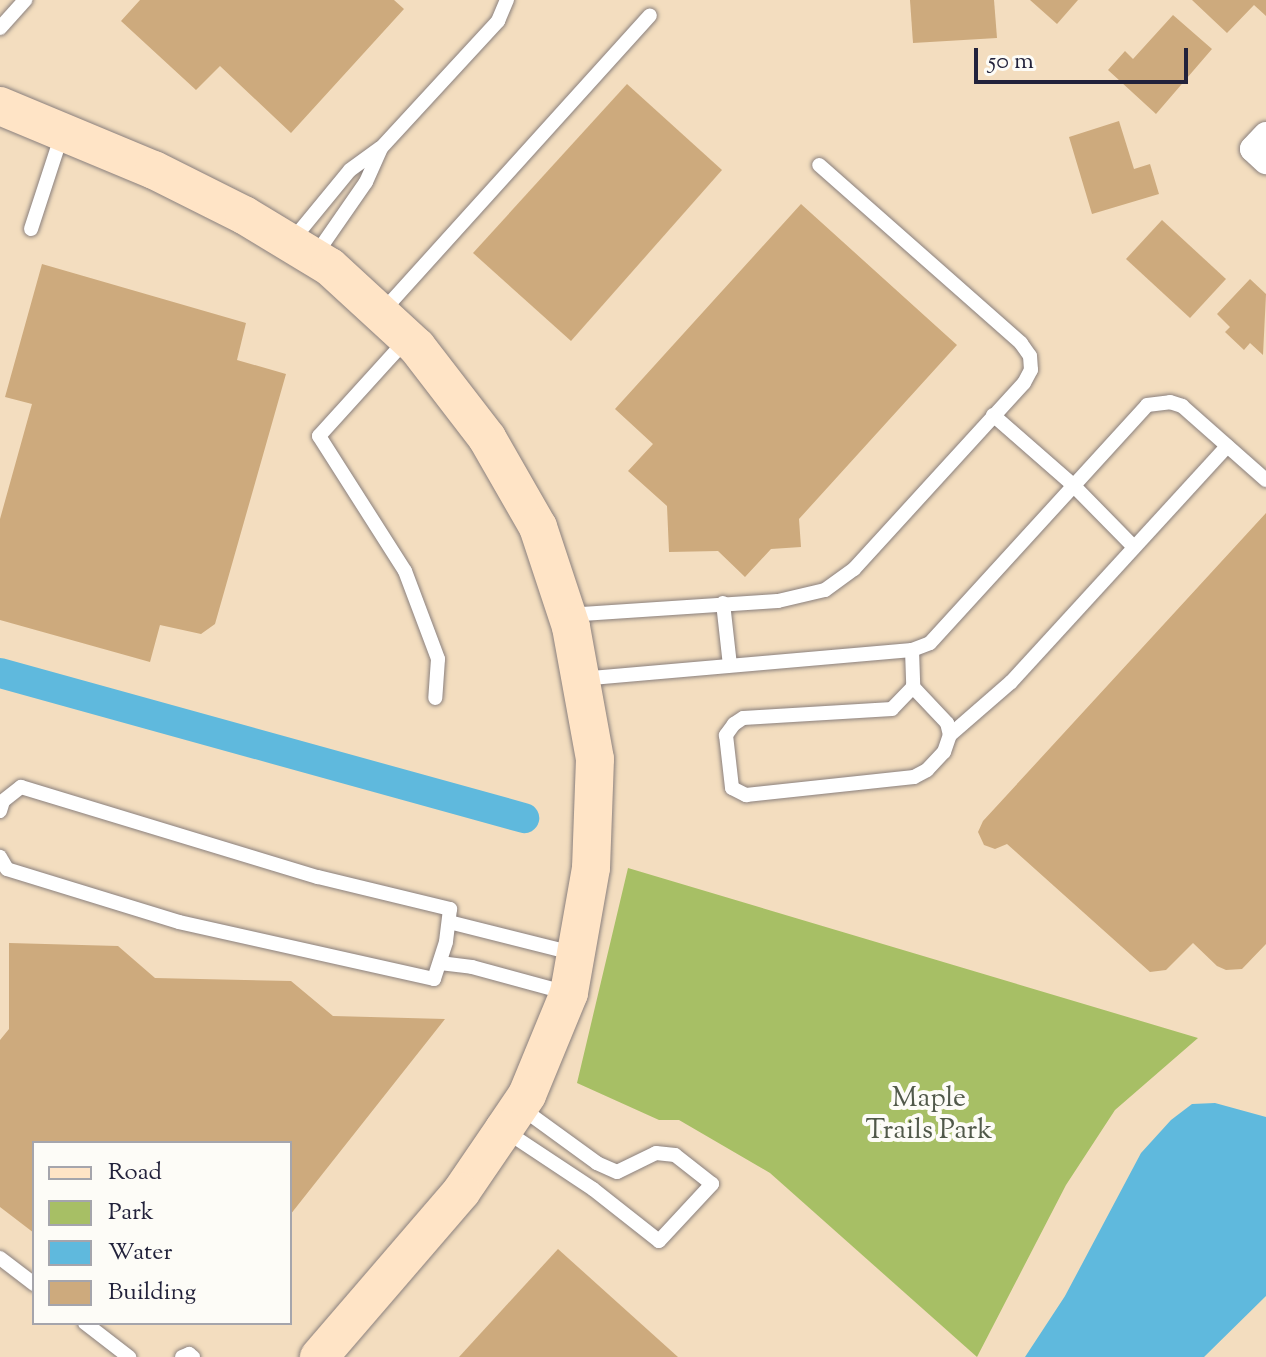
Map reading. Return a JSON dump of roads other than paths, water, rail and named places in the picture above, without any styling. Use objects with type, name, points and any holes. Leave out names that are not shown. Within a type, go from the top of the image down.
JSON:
[{"type":"street","points":[[0,106],[154,170],[330,267],[408,338],[487,438],[531,515],[567,615],[595,759],[591,868],[569,993],[512,1118],[461,1192],[319,1357]]},
{"type":"lane","points":[[0,28],[25,0]]},
{"type":"lane","points":[[302,250],[350,170],[381,148],[498,21],[507,0]]},
{"type":"lane","points":[[380,313],[650,15]]},
{"type":"lane","points":[[31,229],[62,132]]},
{"type":"lane","points":[[302,250],[366,182],[381,148]]},
{"type":"lane","points":[[567,615],[799,599],[825,590],[854,569],[1024,383],[1031,370],[1030,356],[1021,343],[819,165]]},
{"type":"lane","points":[[408,338],[319,436],[405,571],[438,659],[435,698]]},
{"type":"lane","points":[[580,679],[912,650],[930,643],[1137,412],[1160,402],[1182,406],[1266,480]]},
{"type":"lane","points":[[993,415],[1073,485],[1134,547]]},
{"type":"lane","points":[[913,687],[892,709],[743,718],[726,735],[732,788],[746,795],[914,777],[927,770],[944,752],[950,735],[1011,682],[1227,446]]},
{"type":"lane","points":[[723,603],[730,665]]},
{"type":"lane","points":[[912,650],[913,687],[947,723],[950,735]]},
{"type":"lane","points":[[0,811],[3,801],[21,787],[318,877],[450,909],[449,922],[434,979],[179,922],[7,869],[0,857]]},
{"type":"lane","points":[[449,922],[576,954]]},
{"type":"lane","points":[[440,963],[472,967],[569,993]]},
{"type":"lane","points":[[512,1118],[617,1172],[656,1153],[675,1155],[712,1184],[659,1241],[593,1189],[512,1118]]},
{"type":"lane","points":[[0,1258],[32,1282]]},
{"type":"lane","points":[[88,1325],[129,1357]]},
{"type":"lane","points":[[182,1357],[189,1354],[193,1357]]},
{"type":"water","points":[[1215,1103],[1266,1117],[1266,1296],[1204,1357],[1025,1357],[1065,1296],[1141,1153],[1171,1120],[1192,1104]]},
{"type":"waterway","points":[[0,673],[524,818]]},
{"type":"park label","name":"Maple Trails Park","points":[[929,1115]]}]
